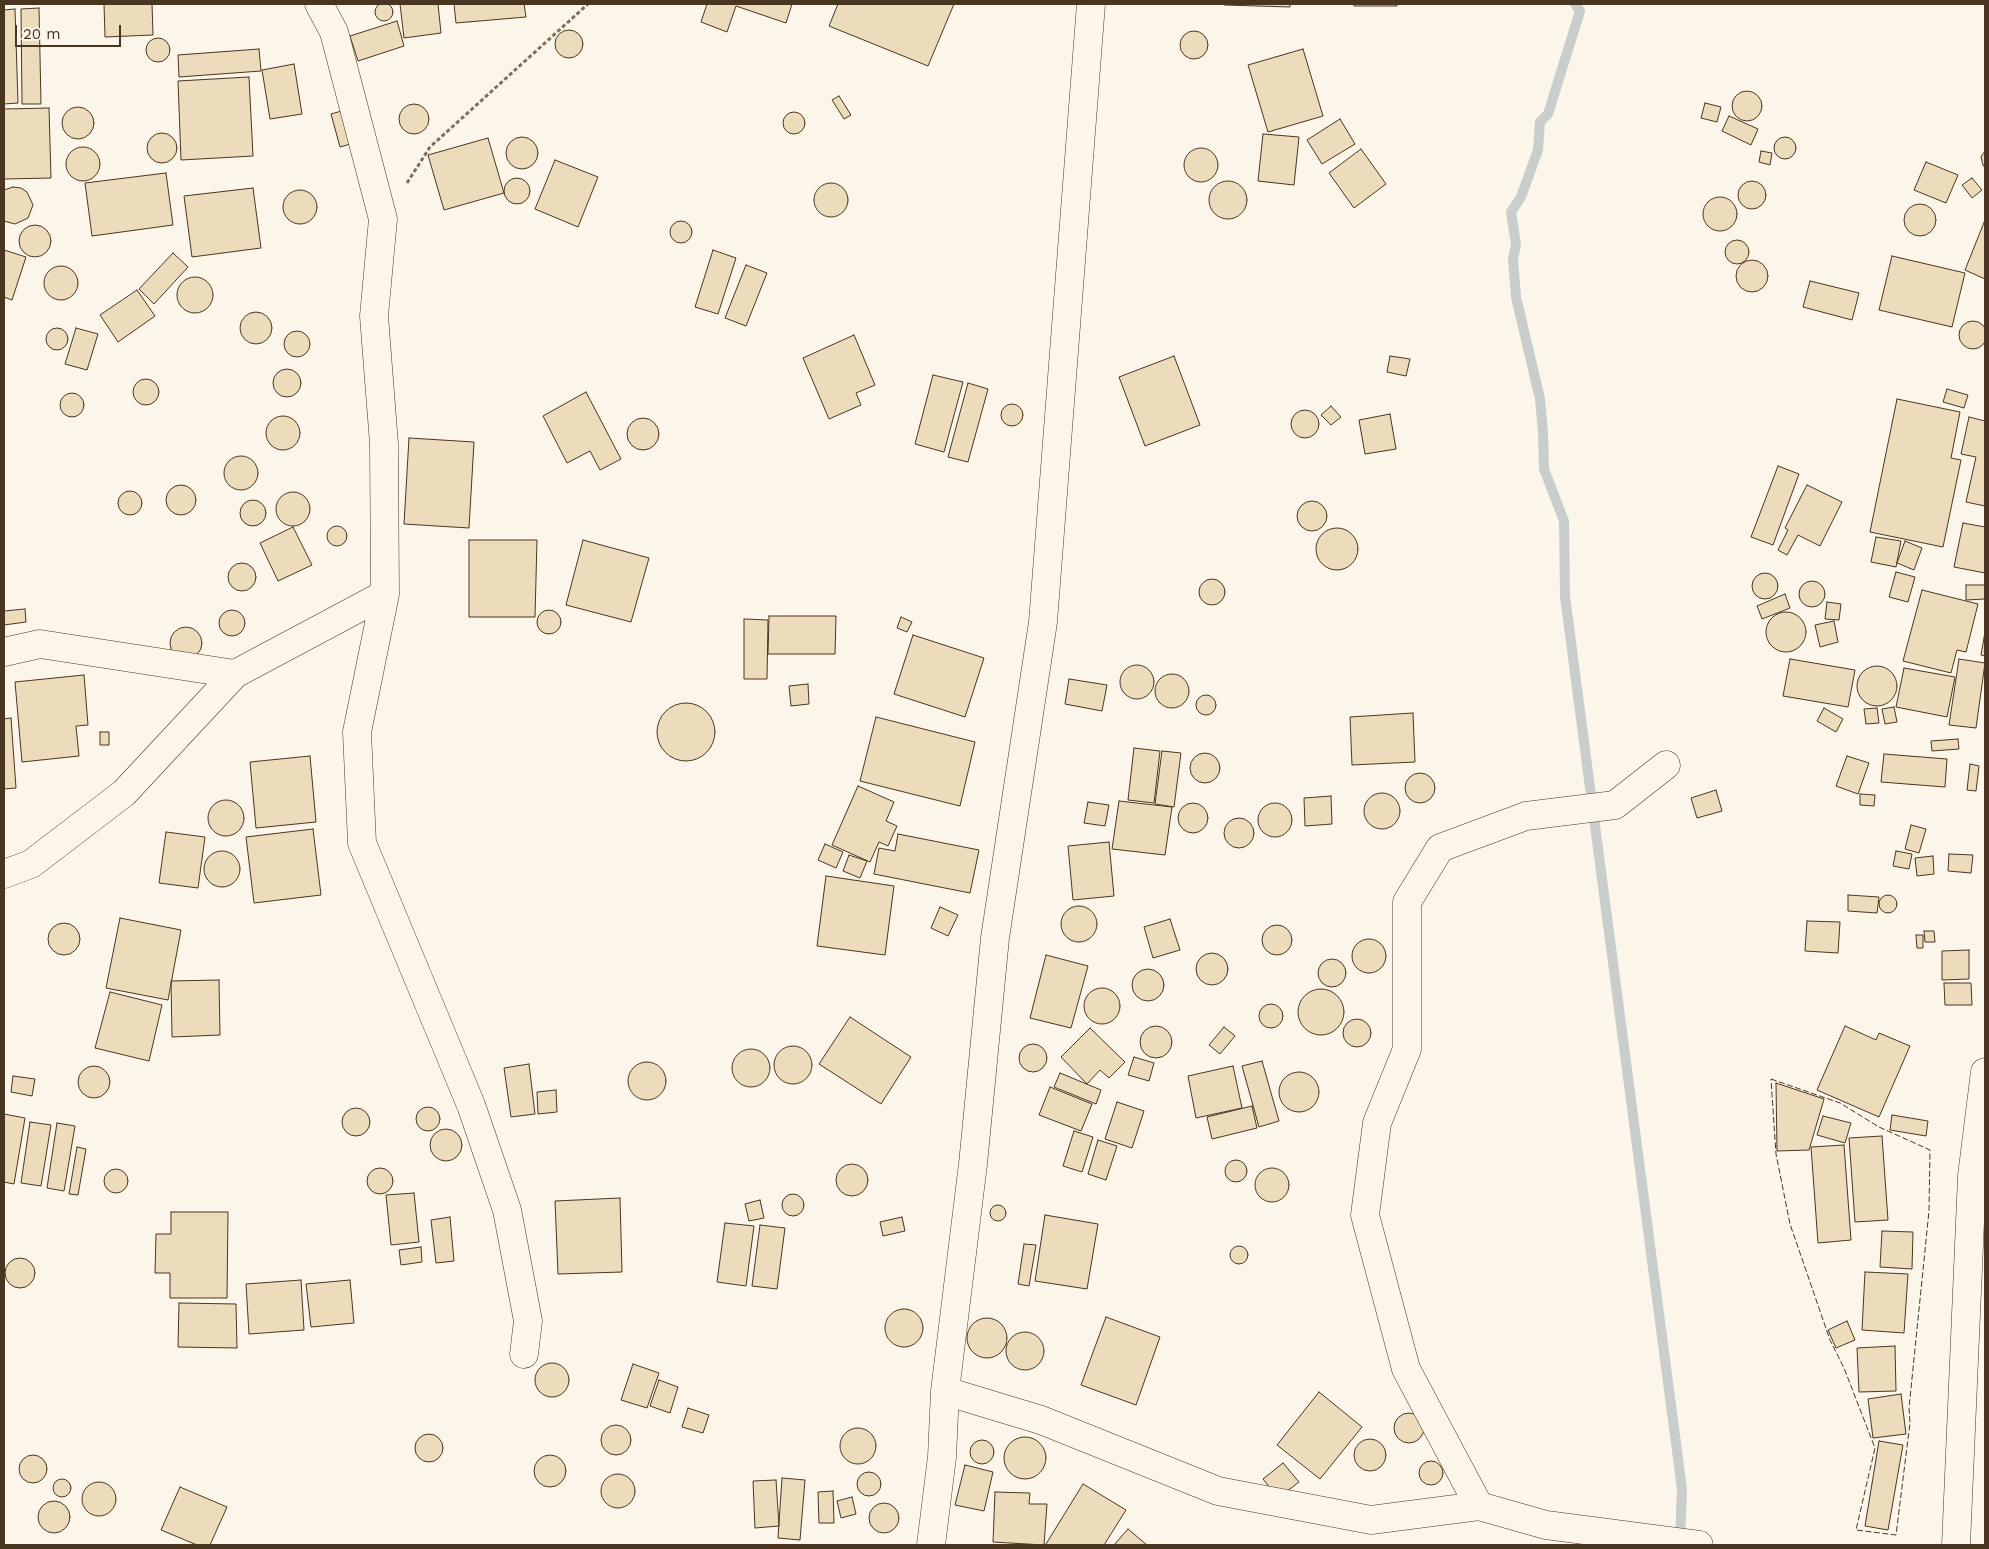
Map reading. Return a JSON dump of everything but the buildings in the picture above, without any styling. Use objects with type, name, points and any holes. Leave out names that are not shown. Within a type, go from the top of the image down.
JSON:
[{"type":"street","points":[[319,4],[334,32],[383,219],[374,316],[384,444],[385,594],[357,732],[362,843],[471,1105],[506,1210],[528,1321],[524,1354]]},
{"type":"street","points":[[931,1545],[942,1457],[945,1391],[973,1164],[995,938],[1043,622],[1091,4]]},
{"type":"street","points":[[4,874],[31,864],[124,793],[235,674],[385,594]]},
{"type":"street","points":[[4,652],[40,644],[235,674]]},
{"type":"street","points":[[1479,1506],[1406,1369],[1365,1215],[1377,1123],[1407,1050],[1407,902],[1440,848],[1526,816],[1615,805],[1666,766]]},
{"type":"street","points":[[1956,1545],[1972,1176],[1985,1072]]},
{"type":"street","points":[[945,1391],[1041,1420],[1218,1491],[1371,1520],[1479,1506],[1546,1525],[1699,1545]]},
{"type":"path","points":[[383,219],[430,147],[588,4]]},
{"type":"waterway","points":[[1575,4],[1580,11],[1548,114],[1540,122],[1538,150],[1521,197],[1511,212],[1516,245],[1513,259],[1516,297],[1540,399],[1544,469],[1564,521],[1565,596],[1682,1489],[1680,1542]]},
{"type":"fence","points":[[1771,1079],[1840,1103],[1879,1127],[1930,1150],[1929,1211],[1909,1408],[1910,1423],[1896,1535],[1856,1530],[1875,1448],[1844,1368],[1830,1340],[1790,1224],[1776,1154],[1771,1079]]}]
